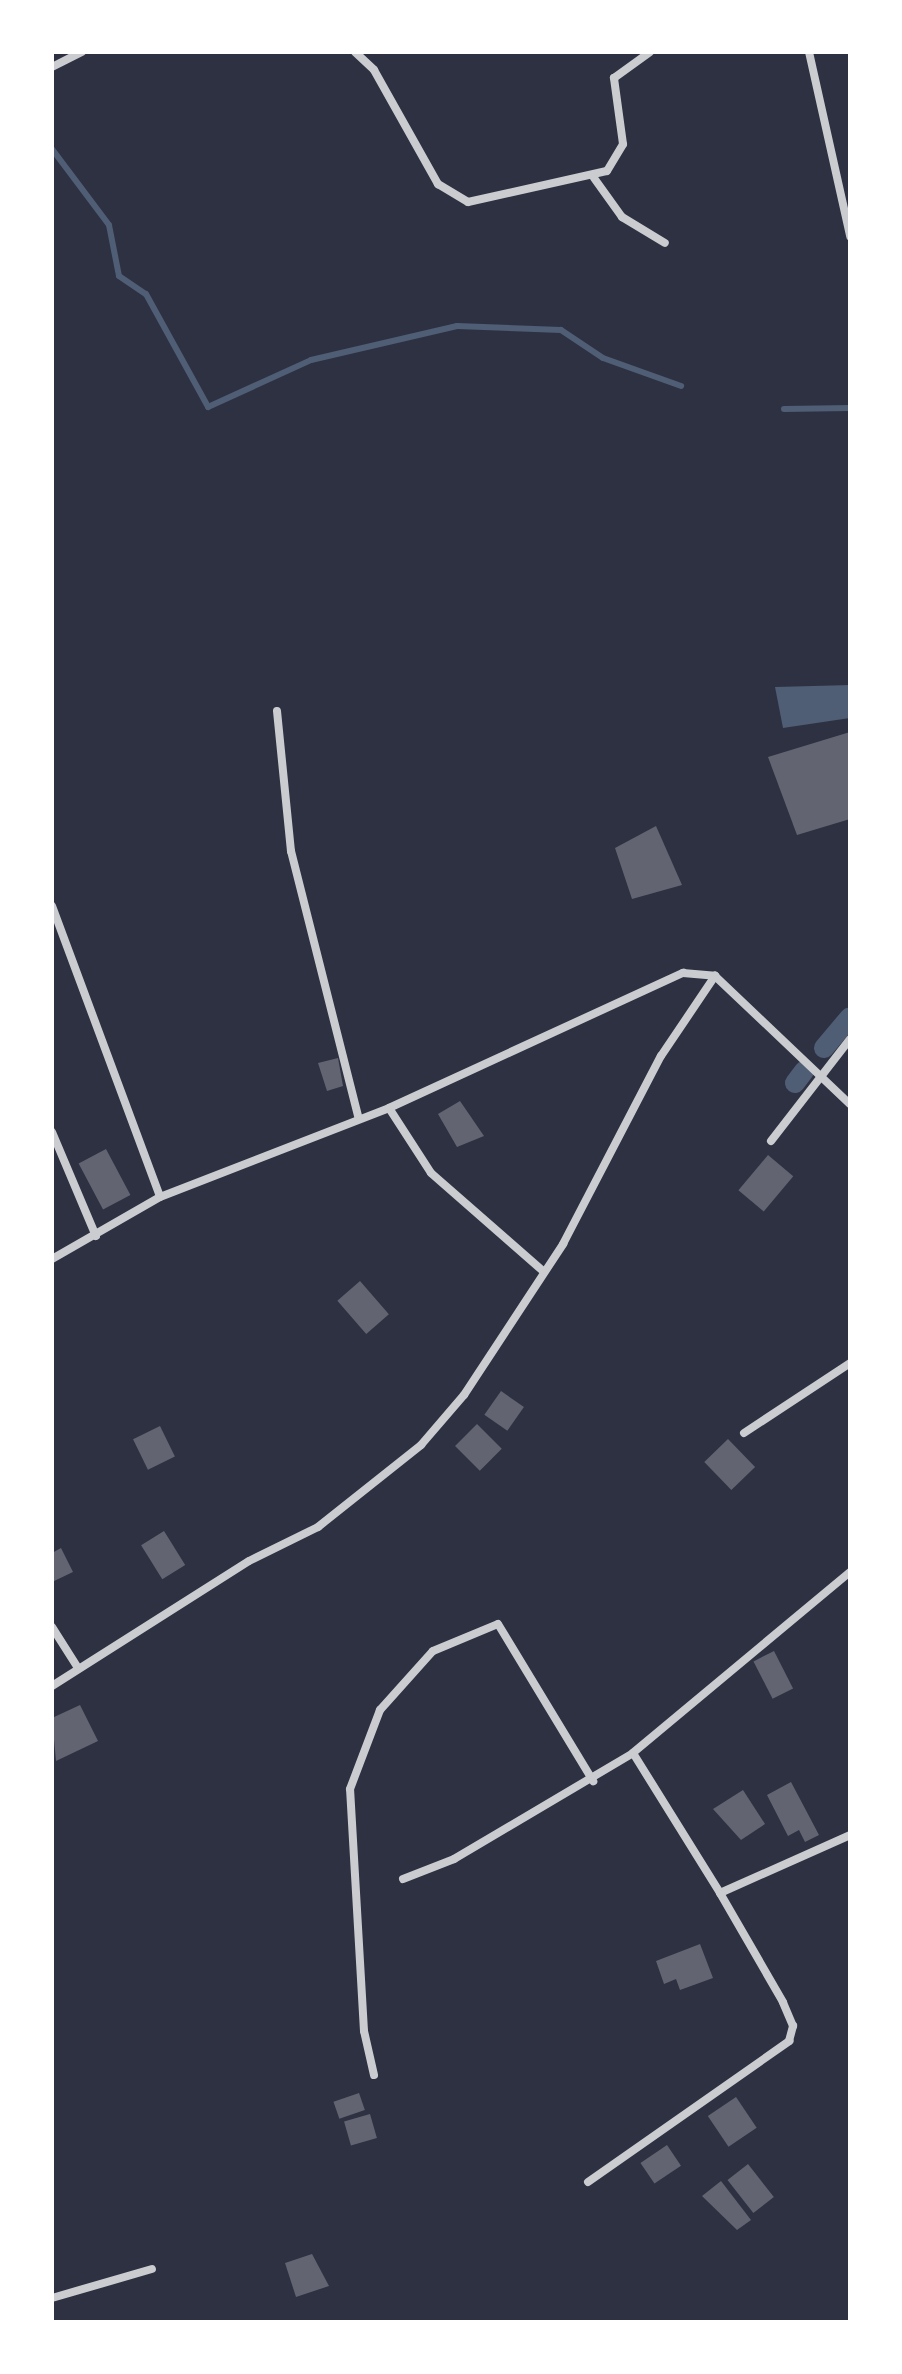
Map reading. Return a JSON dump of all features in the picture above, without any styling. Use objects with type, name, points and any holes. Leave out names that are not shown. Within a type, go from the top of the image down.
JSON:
[{"type":"street","points":[[52,67],[82,52]]},
{"type":"street","points":[[355,52],[451,197],[468,202],[594,178],[623,144],[614,78],[650,52]]},
{"type":"street","points":[[809,52],[850,236]]},
{"type":"street","points":[[594,178],[622,217],[665,243]]},
{"type":"street","points":[[277,711],[291,851],[359,1119]]},
{"type":"street","points":[[52,906],[160,1197]]},
{"type":"street","points":[[52,1259],[160,1197],[389,1108],[661,981],[699,970],[715,976],[822,1072],[850,1104]]},
{"type":"street","points":[[52,1686],[249,1561],[318,1527],[421,1445],[464,1395],[544,1272],[661,1056],[715,976]]},
{"type":"street","points":[[771,1141],[850,1039]]},
{"type":"street","points":[[389,1108],[431,1173],[544,1272]]},
{"type":"street","points":[[52,1132],[96,1236]]},
{"type":"street","points":[[744,1433],[850,1363]]},
{"type":"street","points":[[403,1879],[593,1781],[633,1753],[850,1572]]},
{"type":"street","points":[[374,2075],[364,2031],[350,1789],[380,1710],[433,1651],[498,1624],[593,1781]]},
{"type":"street","points":[[52,1627],[78,1668]]},
{"type":"street","points":[[588,2182],[789,2041],[793,2026],[783,2002],[720,1893],[633,1753]]},
{"type":"street","points":[[720,1893],[850,1835]]},
{"type":"street","points":[[52,2298],[152,2269]]},
{"type":"water","points":[[850,685],[850,718],[783,728],[775,687]]},
{"type":"building","points":[[850,732],[850,819],[797,835],[768,757]]},
{"type":"building","points":[[656,826],[682,885],[632,899],[615,848]]},
{"type":"building","points":[[338,1058],[343,1086],[327,1091],[318,1063]]},
{"type":"building","points":[[460,1101],[484,1136],[457,1147],[438,1114]]},
{"type":"building","points":[[106,1149],[130,1195],[103,1209],[79,1164]]},
{"type":"building","points":[[768,1155],[793,1176],[764,1211],[738,1190]]},
{"type":"building","points":[[360,1281],[389,1314],[366,1334],[337,1301]]},
{"type":"building","points":[[501,1391],[524,1407],[507,1431],[484,1415]]},
{"type":"building","points":[[477,1424],[502,1449],[480,1471],[455,1446]]},
{"type":"building","points":[[160,1426],[175,1457],[148,1470],[133,1439]]},
{"type":"building","points":[[728,1439],[755,1467],[731,1490],[704,1462]]},
{"type":"building","points":[[164,1531],[185,1565],[162,1579],[141,1545]]},
{"type":"building","points":[[61,1548],[73,1572],[52,1582],[52,1553]]},
{"type":"building","points":[[774,1651],[793,1688],[773,1699],[754,1661]]},
{"type":"building","points":[[80,1705],[98,1741],[56,1761],[52,1718]]},
{"type":"building","points":[[791,1782],[819,1835],[805,1842],[799,1830],[788,1836],[767,1795]]},
{"type":"building","points":[[743,1790],[765,1824],[741,1840],[713,1809]]},
{"type":"building","points":[[700,1944],[713,1978],[680,1990],[676,1979],[664,1984],[656,1961]]},
{"type":"building","points":[[359,2093],[365,2110],[339,2119],[333,2102]]},
{"type":"building","points":[[736,2097],[757,2128],[729,2147],[708,2116]]},
{"type":"building","points":[[370,2114],[377,2138],[351,2145],[344,2121]]},
{"type":"building","points":[[667,2145],[681,2166],[654,2184],[640,2163]]},
{"type":"building","points":[[748,2164],[774,2197],[753,2213],[728,2180]]},
{"type":"building","points":[[721,2181],[751,2220],[737,2230],[702,2196]]},
{"type":"building","points":[[312,2254],[329,2286],[296,2297],[285,2263]]},
{"type":"waterway","points":[[52,149],[109,225],[119,276],[146,294],[208,407],[311,360],[457,326],[561,330],[603,358],[681,386]]},
{"type":"waterway","points":[[784,409],[850,408]]},
{"type":"waterway","points":[[824,1048],[850,1017]]},
{"type":"waterway","points":[[795,1083],[804,1071]]}]
